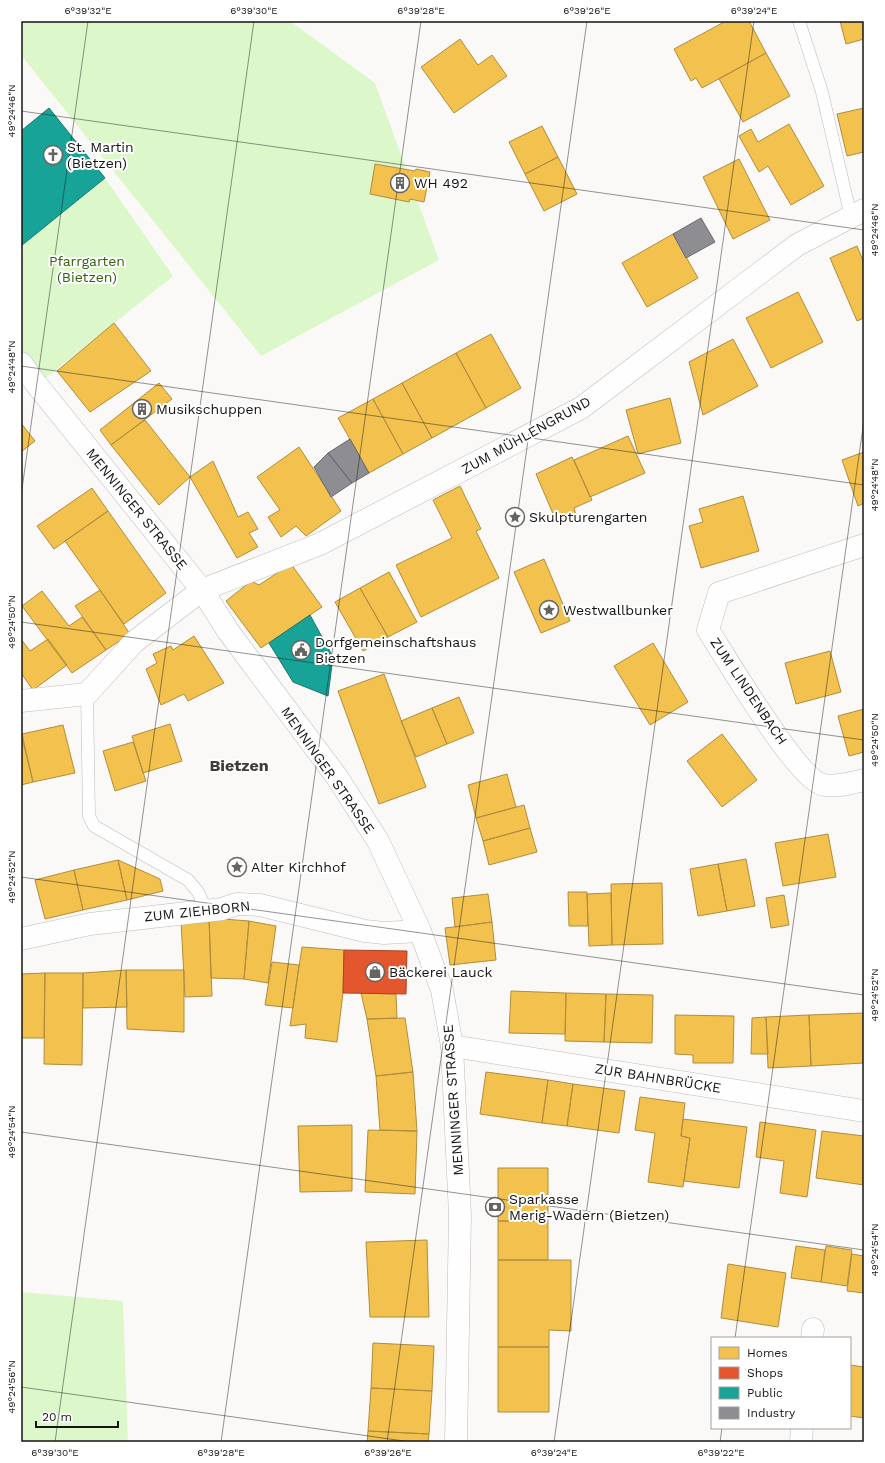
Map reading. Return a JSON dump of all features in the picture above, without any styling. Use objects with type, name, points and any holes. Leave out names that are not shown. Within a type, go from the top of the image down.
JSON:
[{"type":"street","name":"ZUM MÜHLENGRUND","points":[[87,694],[134,642],[202,590],[320,544],[581,408],[797,245],[857,214]]},
{"type":"street","name":"MENNINGER STRASSE","points":[[21,363],[37,385],[202,590],[228,631],[341,784],[378,841],[420,931],[442,990],[452,1046],[460,1215],[456,1442]]},
{"type":"street","name":"ZUM LINDENBACH","points":[[864,545],[719,593],[708,630],[773,732],[810,777],[824,785],[864,780]]},
{"type":"street","points":[[21,701],[87,694]]},
{"type":"street","name":"ZUM ZIEHBORN","points":[[21,939],[90,924],[222,908],[237,904],[260,905],[365,930],[384,933],[420,931]]},
{"type":"street","name":"ZUR BAHNBRÜCKE","points":[[452,1046],[864,1111]]},
{"type":"street","points":[[801,1442],[802,1429]]},
{"type":"lane","points":[[799,21],[822,92],[857,214]]},
{"type":"lane","points":[[87,694],[89,816],[94,826],[102,832],[188,880],[198,892],[206,910]]},
{"type":"green space","points":[[21,21],[290,21],[375,83],[439,260],[261,356],[21,55]]},
{"type":"green space","name":"Pfarrgarten (Bietzen)","points":[[105,178],[173,276],[37,385],[21,363],[21,246]]},
{"type":"green space","points":[[21,1292],[123,1301],[128,1442],[21,1442]]},
{"type":"building: Homes","points":[[726,21],[749,21],[766,53],[702,88],[696,78],[691,81],[674,49]]},
{"type":"building: Homes","points":[[840,21],[864,21],[864,39],[846,44]]},
{"type":"building: Homes","points":[[460,39],[478,65],[492,55],[507,76],[454,113],[421,67]]},
{"type":"building: Homes","points":[[766,53],[790,96],[743,122],[719,79]]},
{"type":"building: Homes","points":[[864,108],[864,152],[847,156],[837,114]]},
{"type":"building: Homes","points":[[789,124],[824,186],[791,205],[768,166],[759,172],[739,136],[751,129],[758,142]]},
{"type":"building: Homes","points":[[542,126],[558,157],[525,174],[509,142]]},
{"type":"building: Homes","points":[[558,157],[577,194],[544,211],[525,174]]},
{"type":"building: Homes","points":[[739,159],[770,220],[733,239],[703,177]]},
{"type":"building: Homes","name":"WH 492","points":[[375,164],[430,172],[424,202],[410,199],[409,202],[370,194]]},
{"type":"building: Homes","points":[[673,234],[698,278],[647,307],[622,263]]},
{"type":"building: Homes","points":[[857,246],[864,263],[864,318],[857,321],[830,258]]},
{"type":"building: Homes","points":[[798,292],[823,342],[771,368],[746,318]]},
{"type":"building: Homes","points":[[114,323],[151,371],[90,412],[57,371]]},
{"type":"building: Homes","points":[[491,334],[521,388],[486,408],[456,353]]},
{"type":"building: Homes","points":[[733,339],[758,386],[703,415],[689,362]]},
{"type":"building: Homes","points":[[456,353],[486,408],[432,438],[402,383]]},
{"type":"building: Homes","name":"Musikschuppen","points":[[159,383],[172,399],[111,445],[100,430]]},
{"type":"building: Homes","points":[[402,383],[432,438],[403,454],[373,399]]},
{"type":"building: Homes","points":[[670,398],[681,443],[638,454],[626,410]]},
{"type":"building: Homes","points":[[373,399],[403,454],[369,473],[338,418]]},
{"type":"building: Homes","points":[[145,420],[190,477],[159,505],[111,445]]},
{"type":"building: Homes","points":[[21,423],[35,441],[21,452]]},
{"type":"building: Homes","points":[[628,436],[645,473],[590,497],[574,460]]},
{"type":"building: Homes","points":[[299,447],[341,511],[306,536],[296,526],[281,537],[268,517],[280,510],[257,477]]},
{"type":"building: Homes","points":[[864,452],[864,503],[858,506],[842,460]]},
{"type":"building: Homes","points":[[572,457],[592,500],[574,508],[576,515],[557,523],[536,474]]},
{"type":"building: Homes","points":[[213,461],[238,517],[248,512],[258,529],[249,533],[258,547],[237,558],[190,477]]},
{"type":"building: Homes","points":[[460,486],[481,529],[476,531],[499,578],[421,617],[396,565],[452,538],[433,500]]},
{"type":"building: Homes","points":[[92,488],[108,511],[54,549],[37,526]]},
{"type":"building: Homes","points":[[743,496],[759,551],[701,568],[689,526],[703,522],[699,509]]},
{"type":"building: Homes","points":[[108,511],[166,593],[124,624],[65,541]]},
{"type":"building: Homes","points":[[544,559],[570,621],[541,633],[514,572]]},
{"type":"building: Homes","points":[[291,564],[322,607],[261,648],[226,601],[251,581],[259,585]]},
{"type":"building: Homes","points":[[389,572],[417,622],[388,637],[360,588]]},
{"type":"building: Homes","points":[[360,588],[388,637],[363,651],[335,602]]},
{"type":"building: Homes","points":[[100,590],[130,634],[106,650],[75,606]]},
{"type":"building: Homes","points":[[42,591],[69,626],[82,617],[106,650],[72,673],[22,606]]},
{"type":"building: Homes","points":[[194,636],[224,683],[188,701],[184,694],[161,705],[146,669],[157,663],[153,654],[171,646],[173,650]]},
{"type":"building: Homes","points":[[21,639],[30,651],[48,639],[67,665],[33,690],[21,673]]},
{"type":"building: Homes","points":[[653,643],[688,702],[650,725],[614,666]]},
{"type":"building: Homes","points":[[830,651],[841,692],[796,704],[785,663]]},
{"type":"building: Homes","points":[[384,674],[426,787],[379,804],[338,691]]},
{"type":"building: Homes","points":[[459,697],[474,733],[447,744],[432,708]]},
{"type":"building: Homes","points":[[432,708],[447,744],[416,757],[401,721]]},
{"type":"building: Homes","points":[[864,709],[864,752],[849,756],[838,716]]},
{"type":"building: Homes","points":[[170,724],[182,761],[143,773],[132,736]]},
{"type":"building: Homes","points":[[63,725],[75,773],[33,782],[22,734]]},
{"type":"building: Homes","points":[[21,734],[33,782],[21,785]]},
{"type":"building: Homes","points":[[722,734],[757,780],[722,807],[687,761]]},
{"type":"building: Homes","points":[[133,742],[146,781],[115,791],[103,751]]},
{"type":"building: Homes","points":[[507,774],[516,807],[476,818],[468,785]]},
{"type":"building: Homes","points":[[524,805],[530,828],[483,841],[476,818]]},
{"type":"building: Homes","points":[[530,828],[537,852],[489,865],[483,841]]},
{"type":"building: Homes","points":[[828,834],[836,877],[783,886],[775,843]]},
{"type":"building: Homes","points":[[746,859],[755,906],[727,911],[718,864]]},
{"type":"building: Homes","points":[[118,860],[160,879],[163,891],[127,900]]},
{"type":"building: Homes","points":[[118,860],[127,900],[83,910],[74,870]]},
{"type":"building: Homes","points":[[718,864],[727,911],[698,916],[690,869]]},
{"type":"building: Homes","points":[[74,870],[83,910],[45,919],[35,880]]},
{"type":"building: Homes","points":[[662,883],[663,944],[612,945],[611,884]]},
{"type":"building: Homes","points":[[568,892],[587,892],[588,926],[569,926]]},
{"type":"building: Homes","points":[[611,893],[612,945],[589,946],[587,894]]},
{"type":"building: Homes","points":[[488,894],[492,922],[455,927],[452,898]]},
{"type":"building: Homes","points":[[784,895],[789,925],[771,928],[766,898]]},
{"type":"building: Homes","points":[[209,918],[249,921],[244,979],[211,978]]},
{"type":"building: Homes","points":[[209,918],[212,996],[185,997],[181,921]]},
{"type":"building: Homes","points":[[249,921],[276,926],[268,983],[244,979]]},
{"type":"building: Homes","points":[[492,922],[496,960],[450,965],[445,928]]},
{"type":"building: Homes","points":[[302,947],[344,950],[343,993],[337,1042],[305,1038],[306,1024],[290,1026]]},
{"type":"building: Homes","points":[[272,962],[299,965],[293,1008],[265,1005]]},
{"type":"building: Homes","points":[[126,970],[184,970],[184,1032],[127,1029]]},
{"type":"building: Homes","points":[[126,970],[127,1007],[83,1008],[83,973]]},
{"type":"building: Homes","points":[[45,973],[44,1038],[21,1038],[21,974]]},
{"type":"building: Homes","points":[[45,973],[83,973],[82,1065],[44,1064]]},
{"type":"building: Homes","points":[[511,991],[566,993],[565,1034],[509,1033]]},
{"type":"building: Homes","points":[[361,993],[396,994],[397,1018],[367,1019]]},
{"type":"building: Homes","points":[[566,993],[606,994],[604,1042],[565,1041]]},
{"type":"building: Homes","points":[[606,994],[653,995],[652,1043],[604,1042]]},
{"type":"building: Homes","points":[[864,1013],[864,1063],[811,1066],[809,1015]]},
{"type":"building: Homes","points":[[675,1015],[734,1016],[733,1063],[693,1063],[693,1055],[675,1054]]},
{"type":"building: Homes","points":[[809,1015],[811,1066],[768,1068],[766,1017]]},
{"type":"building: Homes","points":[[766,1017],[768,1054],[751,1054],[752,1018]]},
{"type":"building: Homes","points":[[405,1018],[413,1072],[376,1076],[367,1019]]},
{"type":"building: Homes","points":[[413,1072],[417,1131],[380,1130],[376,1076]]},
{"type":"building: Homes","points":[[486,1072],[548,1080],[542,1123],[480,1114]]},
{"type":"building: Homes","points":[[548,1080],[573,1084],[567,1126],[542,1123]]},
{"type":"building: Homes","points":[[573,1084],[625,1091],[619,1133],[567,1126]]},
{"type":"building: Homes","points":[[640,1097],[685,1103],[681,1136],[690,1138],[683,1187],[648,1182],[655,1133],[635,1130]]},
{"type":"building: Homes","points":[[683,1119],[747,1127],[739,1188],[684,1181],[690,1138],[681,1136]]},
{"type":"building: Homes","points":[[760,1122],[816,1130],[807,1197],[780,1193],[784,1161],[756,1157]]},
{"type":"building: Homes","points":[[352,1125],[352,1191],[300,1192],[298,1126]]},
{"type":"building: Homes","points":[[368,1130],[417,1131],[415,1194],[365,1192]]},
{"type":"building: Homes","points":[[822,1131],[864,1136],[864,1185],[816,1178]]},
{"type":"building: Homes","points":[[498,1168],[548,1168],[548,1221],[498,1221]]},
{"type":"building: Homes","points":[[498,1221],[548,1221],[548,1260],[498,1260]]},
{"type":"building: Homes","points":[[427,1240],[429,1317],[370,1317],[366,1242]]},
{"type":"building: Homes","points":[[796,1246],[825,1250],[821,1282],[791,1278]]},
{"type":"building: Homes","points":[[826,1246],[852,1250],[847,1286],[821,1282]]},
{"type":"building: Homes","points":[[852,1254],[864,1256],[864,1293],[847,1291]]},
{"type":"building: Homes","points":[[498,1260],[571,1260],[571,1331],[549,1330],[549,1347],[498,1347]]},
{"type":"building: Homes","points":[[728,1264],[786,1273],[778,1327],[721,1318]]},
{"type":"building: Homes","points":[[373,1343],[434,1346],[432,1391],[371,1388]]},
{"type":"building: Homes","points":[[498,1347],[549,1347],[549,1412],[498,1412]]},
{"type":"building: Homes","points":[[851,1365],[864,1367],[864,1418],[851,1416]]},
{"type":"building: Homes","points":[[371,1388],[432,1391],[429,1434],[368,1431]]},
{"type":"building: Homes","points":[[368,1431],[429,1434],[428,1442],[367,1442]]},
{"type":"building: Shops","name":"Bäckerei Lauck","points":[[344,950],[407,951],[406,994],[343,993]]},
{"type":"building: Public","name":"St. Martin (Bietzen)","points":[[49,108],[105,178],[21,246],[21,131]]},
{"type":"building: Public","name":"Dorfgemeinschaftshaus Bietzen","points":[[310,615],[333,657],[328,696],[293,682],[269,643]]},
{"type":"building: Industry","points":[[701,218],[715,242],[686,258],[673,234]]},
{"type":"building: Industry","points":[[350,439],[369,473],[352,483],[328,453]]},
{"type":"building: Industry","points":[[328,453],[352,483],[331,497],[314,467]]},
{"type":"place","name":"St. Martin (Bietzen)","points":[[53,155]]},
{"type":"place","name":"WH 492","points":[[400,183]]},
{"type":"place","name":"Musikschuppen","points":[[142,409]]},
{"type":"place","name":"Skulpturengarten","points":[[515,517]]},
{"type":"place","name":"Westwallbunker","points":[[549,610]]},
{"type":"place","name":"Dorfgemeinschaftshaus Bietzen","points":[[301,650]]},
{"type":"place","name":"Alter Kirchhof","points":[[237,867]]},
{"type":"place","name":"Bäckerei Lauck","points":[[375,972]]},
{"type":"place","name":"Sparkasse Merig-Wadern (Bietzen)","points":[[495,1207]]},
{"type":"district","name":"Bietzen","points":[[239,765]]}]
